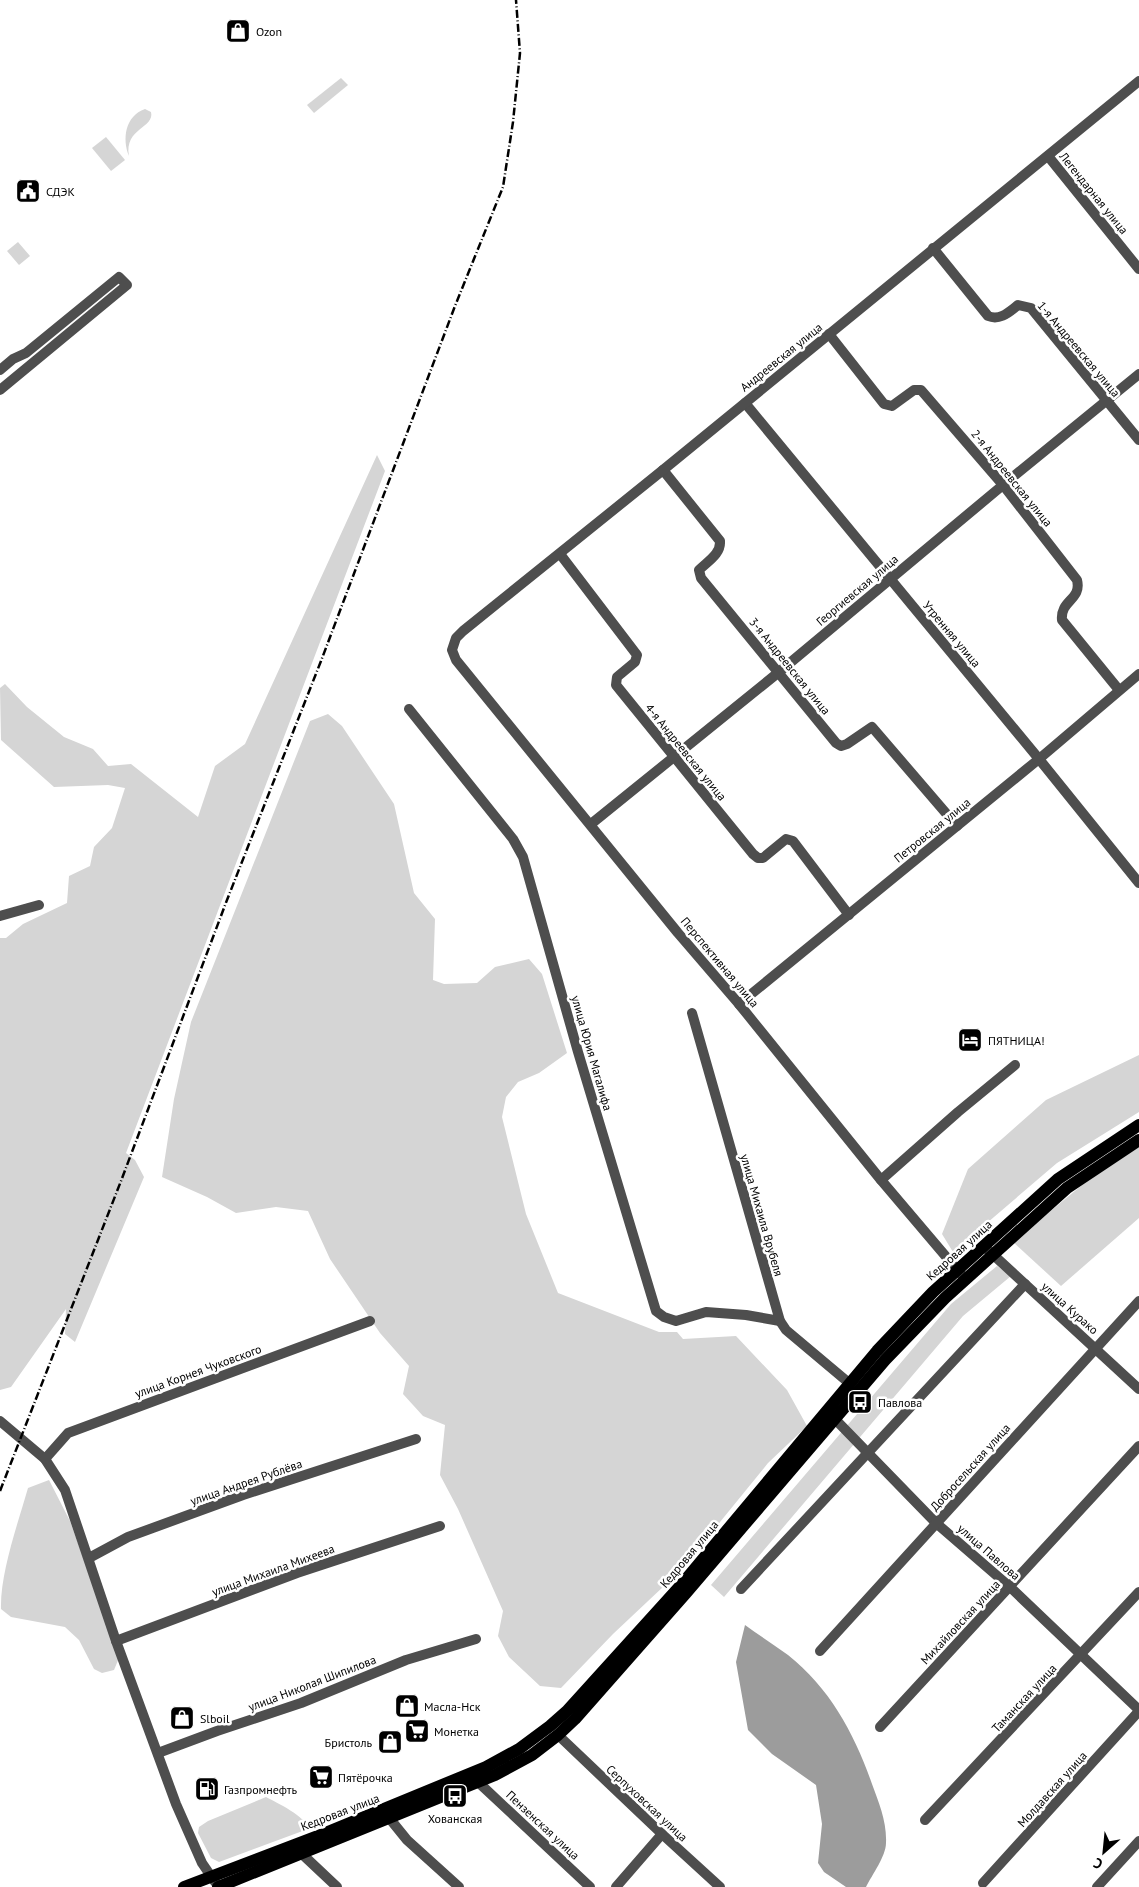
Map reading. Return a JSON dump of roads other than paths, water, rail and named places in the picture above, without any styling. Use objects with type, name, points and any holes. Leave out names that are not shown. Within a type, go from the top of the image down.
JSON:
[{"type":"main road","name":"Кедровая улица","points":[[988,1250],[1058,1178],[1139,1125]]},
{"type":"main road","name":"Кедровая улица","points":[[184,1887],[217,1884],[302,1854],[390,1819],[495,1775],[532,1755],[558,1735],[608,1682],[854,1387],[885,1360],[960,1274],[1067,1188],[1139,1140]]},
{"type":"main road","name":"Кедровая улица","points":[[217,1884],[323,1834],[486,1767],[519,1749],[550,1726],[566,1711],[682,1584],[831,1414]]},
{"type":"street","name":"Андреевская улица","points":[[456,660],[452,650],[456,638],[463,631],[664,470],[1139,81]]},
{"type":"street","name":"Легендарная улица","points":[[1048,156],[1139,269]]},
{"type":"street","name":"1-я Андреевская улица","points":[[933,248],[988,316],[994,319],[1000,318],[1018,305],[1031,308],[1139,440]]},
{"type":"street","points":[[0,370],[13,359],[26,353],[119,277],[127,285],[0,390]]},
{"type":"street","name":"2-я Андреевская улица","points":[[829,334],[884,404],[892,406],[914,390],[921,390],[1002,485],[1077,580],[1079,588],[1077,594],[1064,606],[1061,613],[1062,620],[1118,690]]},
{"type":"street","name":"Георгиевская улица","points":[[592,824],[1139,374]]},
{"type":"street","name":"Утренняя улица","points":[[745,403],[1139,883]]},
{"type":"street","name":"3-я Андреевская улица","points":[[664,470],[720,540],[718,552],[699,570],[701,578],[836,742],[841,746],[847,744],[872,727],[957,826]]},
{"type":"street","name":"4-я Андреевская улица","points":[[560,554],[637,655],[636,662],[617,677],[616,685],[674,758],[753,854],[758,858],[763,858],[786,839],[792,841],[849,915]]},
{"type":"street","name":"Перспективная улица","points":[[456,660],[592,824],[678,933],[739,1004],[881,1180],[960,1274]]},
{"type":"street","name":"Петровская улица","points":[[739,1004],[1039,759],[1139,674]]},
{"type":"street","name":"улица Юрия Магалифа","points":[[409,708],[513,839],[523,857],[578,1052],[656,1311],[664,1317],[676,1321],[706,1312],[746,1315],[780,1321]]},
{"type":"street","points":[[0,916],[39,905]]},
{"type":"street","name":"улица Михаила Врубеля","points":[[692,1013],[780,1321],[786,1330],[854,1387]]},
{"type":"street","points":[[881,1180],[1015,1065]]},
{"type":"street","name":"улица Курако","points":[[988,1250],[1139,1389]]},
{"type":"street","points":[[741,1589],[1025,1284]]},
{"type":"street","name":"Добросельская улица","points":[[820,1651],[1139,1301]]},
{"type":"street","name":"улица Корнея Чуковского","points":[[45,1460],[68,1433],[370,1321]]},
{"type":"street","name":"улица Павлова","points":[[831,1414],[867,1454],[936,1523],[1010,1587],[1139,1710]]},
{"type":"street","points":[[0,1421],[45,1460],[65,1490],[116,1641],[188,1832],[217,1884]]},
{"type":"street","name":"улица Андрея Рублёва","points":[[89,1558],[128,1537],[242,1495],[416,1439]]},
{"type":"street","name":"Михайловская улица","points":[[880,1727],[1139,1446]]},
{"type":"street","name":"улица Михаила Михеева","points":[[116,1641],[297,1573],[440,1526]]},
{"type":"street","name":"Таманская улица","points":[[925,1820],[1082,1655],[1139,1592]]},
{"type":"street","name":"улица Николая Шипилова","points":[[158,1753],[301,1703],[406,1660],[476,1638]]},
{"type":"street","name":"Молдавская улица","points":[[983,1883],[1139,1710]]},
{"type":"street","name":"Серпуховская улица","points":[[558,1735],[720,1887]]},
{"type":"street","name":"Пензенская улица","points":[[478,1782],[590,1887]]},
{"type":"street","points":[[390,1819],[407,1840],[459,1887]]},
{"type":"street","points":[[616,1887],[662,1834]]},
{"type":"street","points":[[1098,1887],[1139,1841]]},
{"type":"street","points":[[302,1854],[337,1887]]},
{"type":"railway","points":[[0,1491],[321,661],[455,306],[503,187],[513,122],[520,53],[516,0]]},
{"type":"place","name":"Ozon","points":[[238,31]]},
{"type":"place","name":"СДЭК","points":[[28,191]]},
{"type":"place","name":"ПЯТНИЦА!","points":[[970,1040]]},
{"type":"place","name":"Павлова","points":[[860,1402]]},
{"type":"place","name":"Масла-Нск","points":[[407,1706]]},
{"type":"place","name":"Slboil","points":[[182,1718]]},
{"type":"place","name":"Монетка","points":[[417,1731]]},
{"type":"place","name":"Бристоль","points":[[390,1742]]},
{"type":"place","name":"Пятёрочка","points":[[321,1777]]},
{"type":"place","name":"Газпромнефть","points":[[207,1789]]},
{"type":"place","name":"Хованская","points":[[455,1796]]}]
